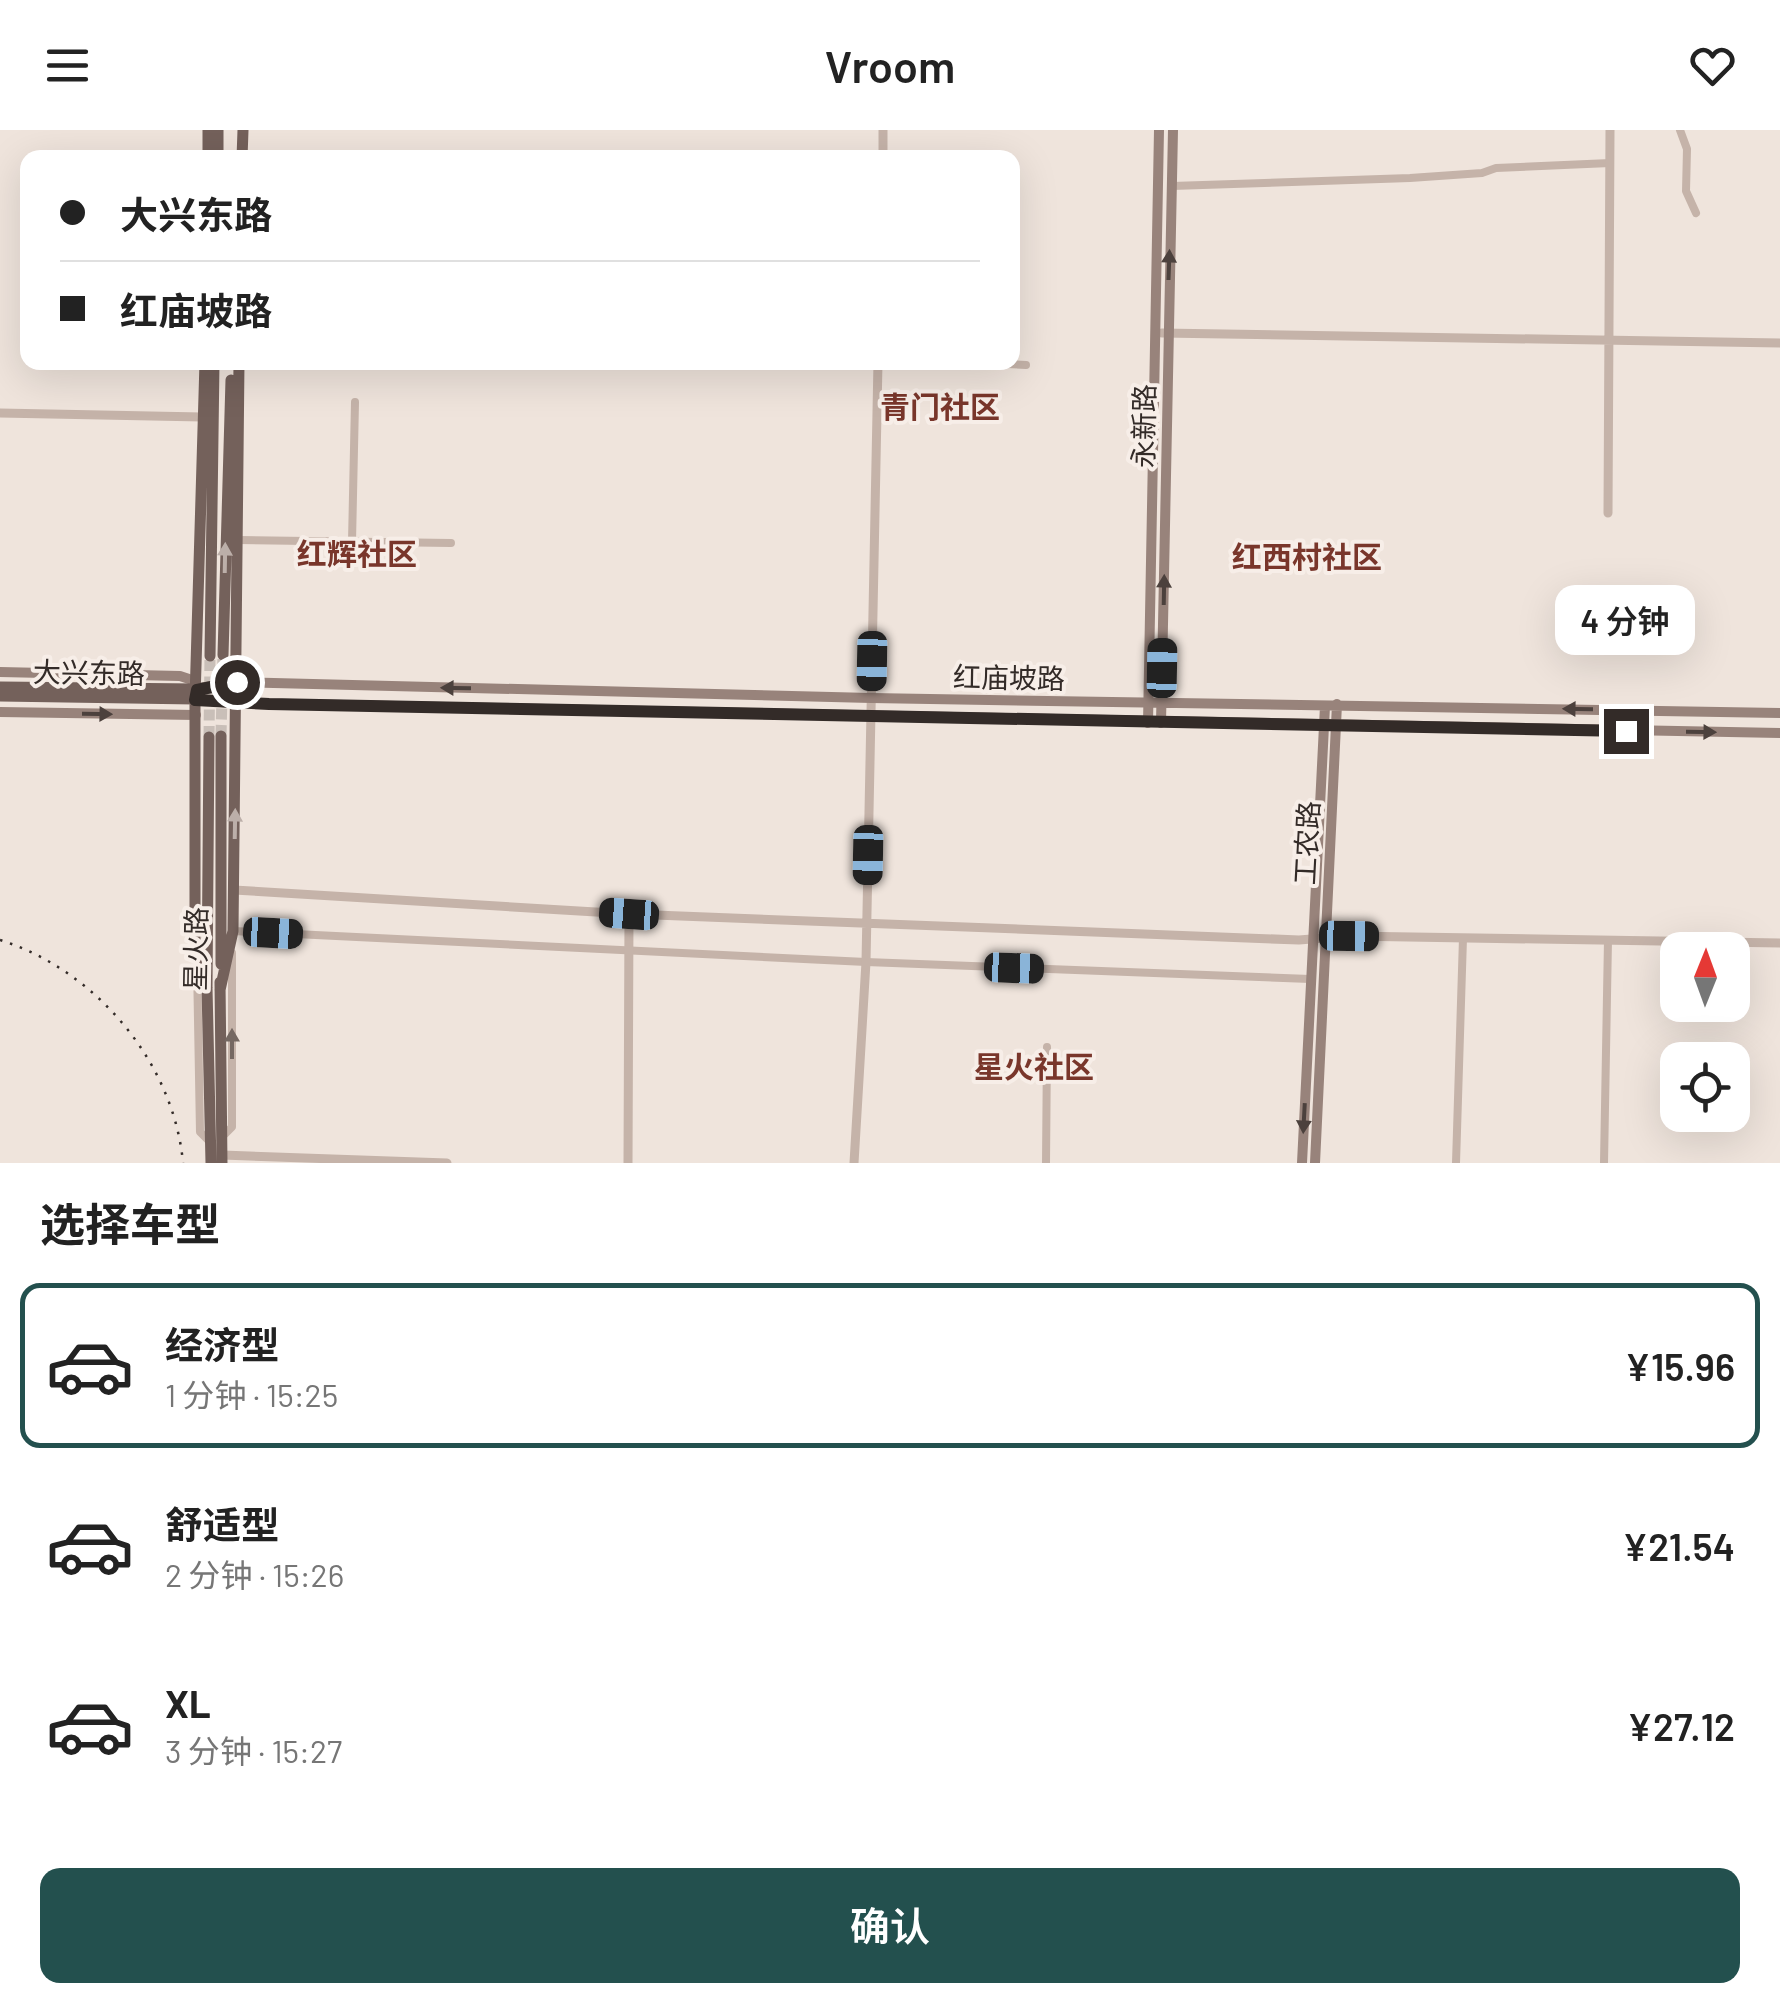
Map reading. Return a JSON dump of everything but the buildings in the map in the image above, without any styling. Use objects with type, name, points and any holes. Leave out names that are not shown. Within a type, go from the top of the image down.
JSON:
[{"type":"main road","name":"永新路","points":[[1155,723],[1148,702],[1159,130]]},
{"type":"main road","name":"永新路","points":[[1155,723],[1162,703],[1173,130]]},
{"type":"main road","points":[[205,370],[196,694],[195,939],[214,989]]},
{"type":"main road","points":[[208,370],[215,388]]},
{"type":"main road","points":[[214,370],[217,655],[234,370]]},
{"type":"main road","points":[[214,989],[234,931],[239,540],[235,370]]},
{"type":"main road","points":[[0,672],[180,676],[192,680],[196,694]]},
{"type":"main road","name":"红庙坡路","points":[[237,682],[871,698],[1780,712]]},
{"type":"main road","name":"大兴东路","points":[[0,696],[196,694],[237,682]]},
{"type":"main road","name":"大兴东路","points":[[0,687],[196,694],[237,703]]},
{"type":"main road","name":"红庙坡路","points":[[237,703],[1780,733]]},
{"type":"main road","name":"工农路","points":[[1314,1163],[1322,725],[1331,705]]},
{"type":"main road","name":"工农路","points":[[1302,1163],[1310,978],[1318,939],[1335,726],[1331,705]]},
{"type":"main road","points":[[0,712],[196,715]]},
{"type":"main road","name":"星火路","points":[[215,736],[217,1160]]},
{"type":"street","points":[[1608,512],[1610,130]]},
{"type":"street","points":[[1680,130],[1687,149],[1686,192],[1696,213]]},
{"type":"street","points":[[1172,186],[1410,178],[1482,173],[1496,168],[1610,163]]},
{"type":"street","points":[[1155,333],[1780,343]]},
{"type":"street","points":[[1020,365],[1026,365]]},
{"type":"street","points":[[854,1163],[866,962],[878,370]]},
{"type":"street","points":[[352,542],[355,402]]},
{"type":"street","points":[[0,413],[202,416]]},
{"type":"street","points":[[239,540],[451,544]]},
{"type":"street","points":[[234,890],[867,924],[1318,939],[1780,943]]},
{"type":"street","points":[[628,1163],[629,914]]},
{"type":"street","points":[[195,939],[200,1132],[216,1139],[232,1127],[234,931],[866,962],[1310,978]]},
{"type":"street","points":[[1456,1163],[1464,938]]},
{"type":"street","points":[[1604,1163],[1608,940]]},
{"type":"street","points":[[1046,1163],[1047,1048]]},
{"type":"street","points":[[217,1160],[447,1163]]},
{"type":"tunnel","points":[[221,736],[223,655]]},
{"type":"tunnel","points":[[209,737],[210,656]]},
{"type":"railway","points":[[0,940],[68,973],[124,1025],[164,1090],[183,1163]]},
{"type":"district","name":"青门社区","points":[[940,408]]},
{"type":"district","name":"红辉社区","points":[[357,555]]},
{"type":"district","name":"红西村社区","points":[[1307,558]]},
{"type":"district","name":"星火社区","points":[[1034,1068]]},
{"type":"route","points":[[237,682],[197,690],[195,700],[1626,731]]}]
